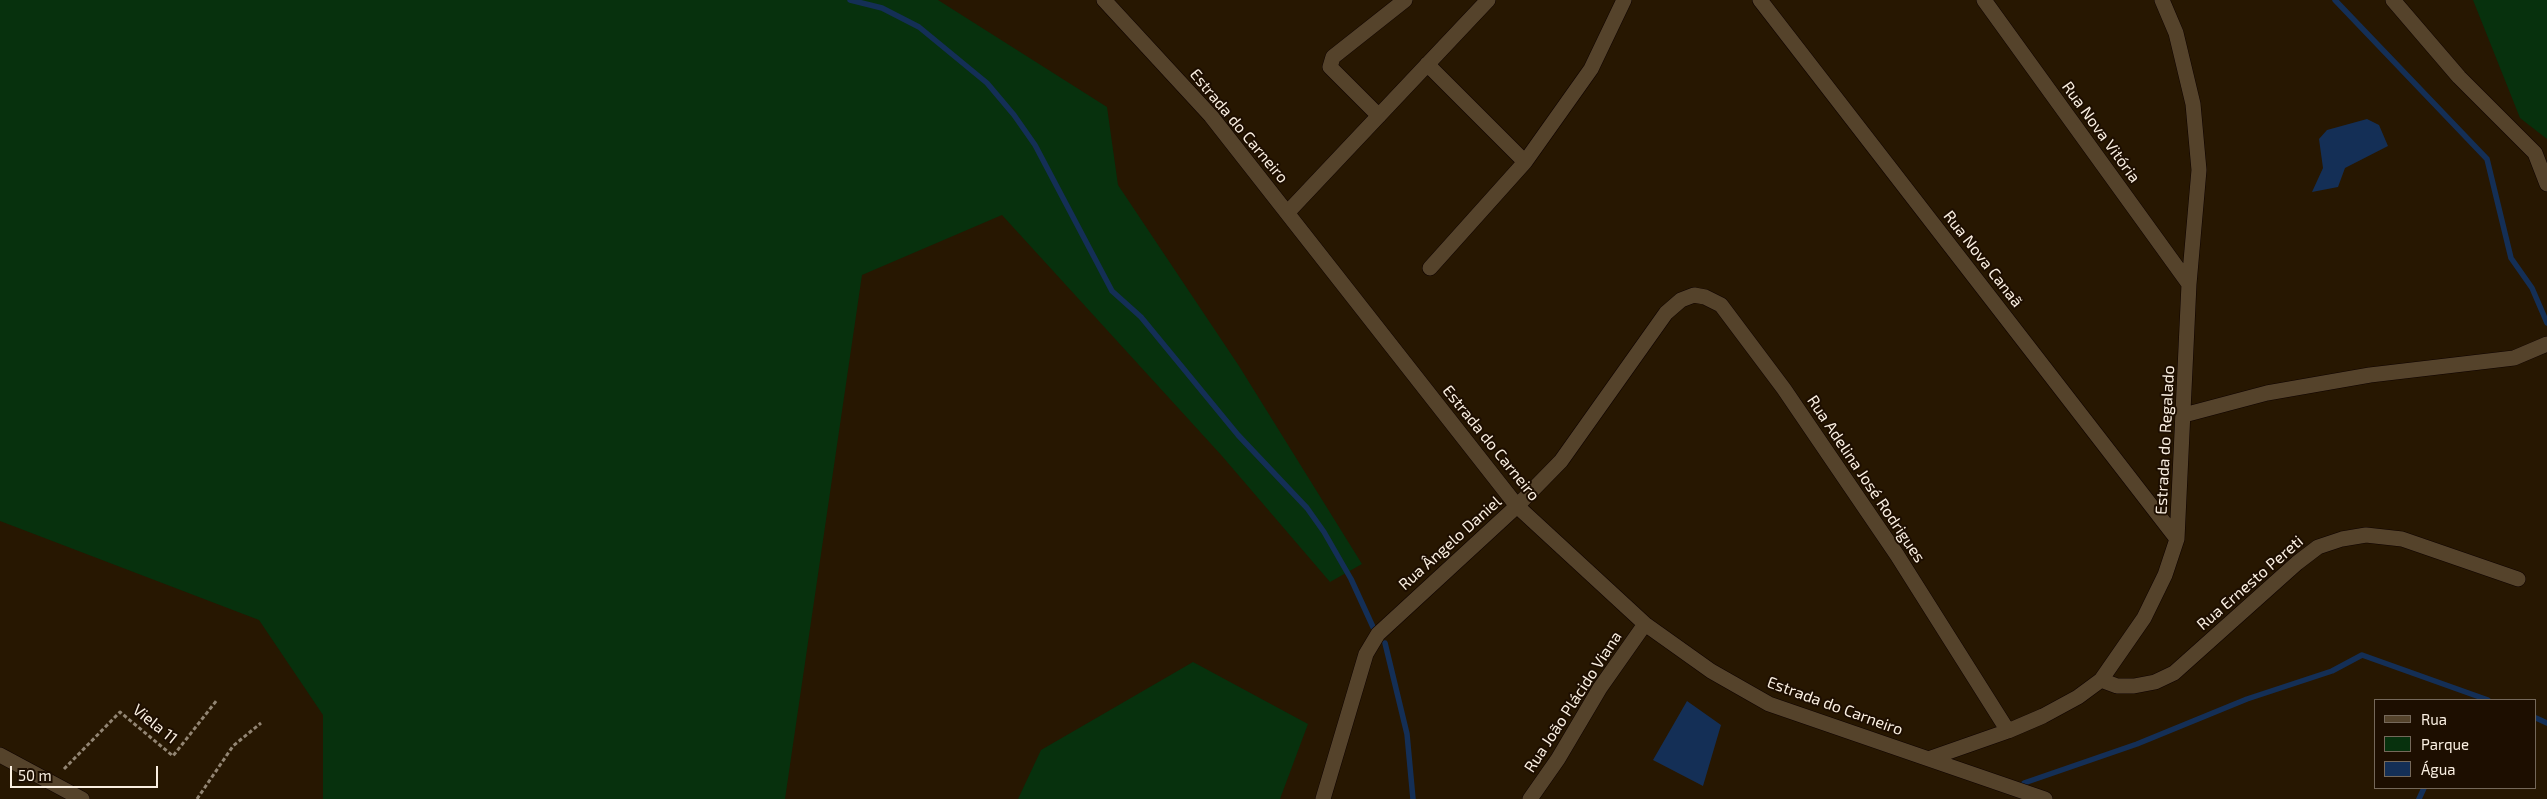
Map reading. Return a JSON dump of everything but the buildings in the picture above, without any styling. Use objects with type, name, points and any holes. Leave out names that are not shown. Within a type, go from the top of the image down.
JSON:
[{"type":"street","name":"Estrada do Carneiro","points":[[1104,0],[1211,116],[1517,506],[1645,624],[1711,671],[1769,704],[1931,758],[2045,799]]},
{"type":"street","points":[[1379,116],[1330,67],[1334,57],[1405,0]]},
{"type":"street","points":[[1288,212],[1488,0]]},
{"type":"street","points":[[1430,268],[1525,162],[1591,68],[1624,0]]},
{"type":"street","name":"Rua Nova Canaã","points":[[1760,0],[2177,539]]},
{"type":"street","name":"Rua Nova Vitória","points":[[1984,0],[2190,284]]},
{"type":"street","name":"Estrada do Regalado","points":[[1931,758],[2008,732],[2078,698],[2101,680],[2144,618],[2165,576],[2177,539],[2190,284],[2199,170],[2194,104],[2176,33],[2162,0]]},
{"type":"street","points":[[2393,0],[2459,77],[2535,153],[2547,184]]},
{"type":"street","points":[[1427,64],[1525,162]]},
{"type":"street","name":"Rua Adelina José Rodrigues","points":[[1666,313],[1681,300],[1694,295],[1705,297],[1721,305],[1784,389],[1896,555],[2008,732]]},
{"type":"street","name":"Rua Ângelo Daniel","points":[[1323,799],[1366,654],[1378,634],[1517,506],[1561,461],[1666,313]]},
{"type":"street","points":[[2184,415],[2267,393],[2361,376],[2514,358],[2547,344]]},
{"type":"street","name":"Rua Ernesto Pereti","points":[[2101,680],[2117,686],[2134,686],[2156,682],[2174,673],[2297,563],[2318,547],[2342,539],[2366,535],[2402,539],[2518,579]]},
{"type":"street","name":"Rua João Plácido Viana","points":[[1530,799],[1558,759],[1600,688],[1645,624]]},
{"type":"street","points":[[0,755],[82,799]]},
{"type":"path","name":"Viela 11","points":[[51,782],[120,712],[172,756],[217,700]]},
{"type":"path","points":[[197,799],[233,746],[261,723]]},
{"type":"green space","points":[[0,0],[938,0],[1107,107],[1118,185],[1239,366],[1362,564],[1330,582],[1222,456],[1002,215],[862,275],[785,799],[323,799],[323,715],[259,620],[0,521]]},
{"type":"green space","points":[[2473,0],[2547,0],[2547,139],[2520,118]]},
{"type":"green space","points":[[1193,662],[1308,724],[1280,799],[1018,799],[1041,750]]},
{"type":"water","points":[[2367,119],[2379,125],[2388,146],[2345,168],[2338,187],[2312,192],[2323,168],[2319,139],[2327,130]]},
{"type":"water","points":[[1687,701],[1721,725],[1703,786],[1653,760]]},
{"type":"waterway","points":[[850,0],[882,8],[919,27],[987,83],[1014,115],[1035,145],[1112,291],[1141,317],[1238,435],[1307,508],[1324,532],[1351,579],[1373,627]]},
{"type":"waterway","points":[[2335,0],[2487,159],[2511,258],[2532,288],[2547,323]]},
{"type":"waterway","points":[[1385,643],[1407,734],[1413,799]]},
{"type":"waterway","points":[[2024,783],[2137,744],[2247,699],[2332,671],[2362,655],[2485,699]]},
{"type":"waterway","points":[[2537,718],[2547,723]]},
{"type":"waterway","points":[[2419,799],[2424,789]]}]
